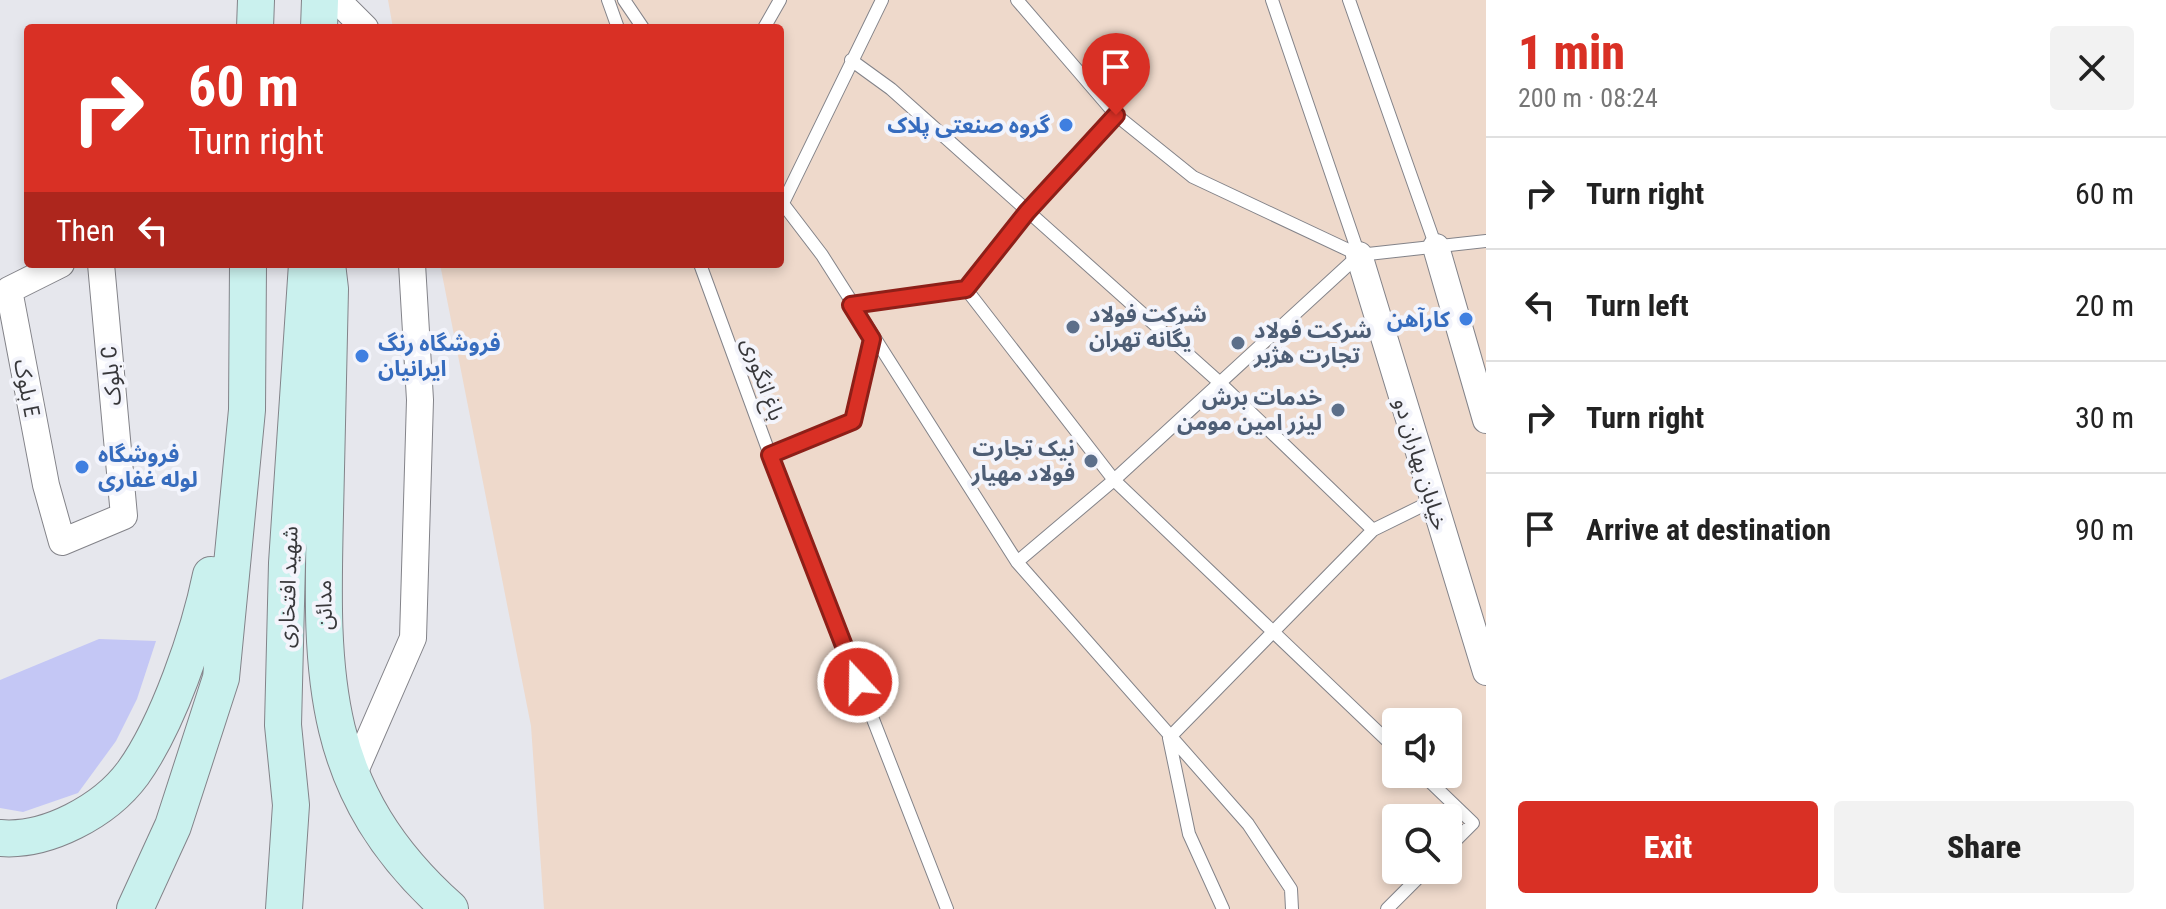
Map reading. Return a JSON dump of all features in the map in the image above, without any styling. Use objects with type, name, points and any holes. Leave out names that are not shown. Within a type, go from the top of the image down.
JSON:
[{"type":"main road","points":[[255,24],[256,0]]},
{"type":"main road","points":[[319,24],[320,0]]},
{"type":"main road","points":[[135,909],[173,826],[221,678],[247,410],[248,268]]},
{"type":"main road","name":"شهید افتخاری","points":[[284,909],[291,805],[283,725],[287,563],[307,268]]},
{"type":"main road","name":"مدائن","points":[[327,268],[330,289],[323,612],[327,691],[337,738],[352,778],[384,837],[422,884],[450,909]]},
{"type":"main road","points":[[0,838],[52,829],[82,817],[132,774],[160,722],[202,620],[247,410]]},
{"type":"main road","points":[[266,909],[271,858],[291,805]]},
{"type":"street","points":[[337,0],[361,24]]},
{"type":"street","points":[[1436,247],[1486,420]]},
{"type":"street","name":"خیابان بهاران دو","points":[[1359,255],[1486,672]]},
{"type":"street","name":"بلوک E","points":[[53,268],[9,290],[46,485],[62,542]]},
{"type":"street","name":"بلوک C","points":[[62,542],[124,516],[101,268]]},
{"type":"street","points":[[352,778],[413,638],[420,400],[412,268]]},
{"type":"lane","points":[[608,0],[617,24]]},
{"type":"lane","points":[[624,0],[640,24]]},
{"type":"lane","points":[[766,24],[780,0]]},
{"type":"lane","points":[[784,196],[882,0]]},
{"type":"lane","points":[[1017,0],[1116,115],[1193,177],[1359,255],[1486,241]]},
{"type":"lane","points":[[1272,0],[1359,255]]},
{"type":"lane","points":[[1349,0],[1436,247]]},
{"type":"lane","points":[[851,60],[891,89],[1219,382],[1373,530]]},
{"type":"lane","points":[[851,305],[966,289],[1027,212],[1116,115]]},
{"type":"lane","points":[[784,206],[822,255],[872,339],[1017,562],[1248,824],[1291,889],[1292,909]]},
{"type":"lane","points":[[1017,562],[1114,480],[1359,255]]},
{"type":"lane","name":"باغ انگوری","points":[[701,268],[770,455],[947,909]]},
{"type":"lane","points":[[966,289],[1114,480],[1382,735]]},
{"type":"lane","points":[[770,455],[853,421],[872,339]]},
{"type":"lane","points":[[1169,738],[1373,530],[1432,501]]},
{"type":"lane","points":[[1169,738],[1189,834],[1223,909]]},
{"type":"lane","points":[[1437,788],[1453,804]]},
{"type":"lane","points":[[1462,812],[1473,823],[1462,834]]},
{"type":"lane","points":[[1387,909],[1412,884]]},
{"type":"shaded area","points":[[388,0],[1486,0],[1486,909],[544,909],[531,726],[441,268],[784,268],[784,24],[392,24]]},
{"type":"shaded area","points":[[99,639],[156,641],[137,699],[116,741],[78,793],[23,812],[0,808],[0,680]]},
{"type":"place","name":"گروه صنعتی پلاک","points":[[1066,125]]},
{"type":"place","name":"کارآهن","points":[[1466,319]]},
{"type":"place","name":"شرکت فولاد یگانه تهران","points":[[1073,327]]},
{"type":"place","name":"شرکت فولاد تجارت هژبر","points":[[1238,343]]},
{"type":"place","name":"فروشگاه رنگ ایرانیان","points":[[362,356]]},
{"type":"place","name":"خدمات برش لیزر امین مومن","points":[[1338,410]]},
{"type":"place","name":"نیک تجارت فولاد مهیار","points":[[1091,461]]},
{"type":"place","name":"فروشگاه لوله غفاری","points":[[82,467]]},
{"type":"route","points":[[858,682],[770,455],[853,421],[872,339],[851,305],[966,289],[1027,212],[1116,115]]}]
